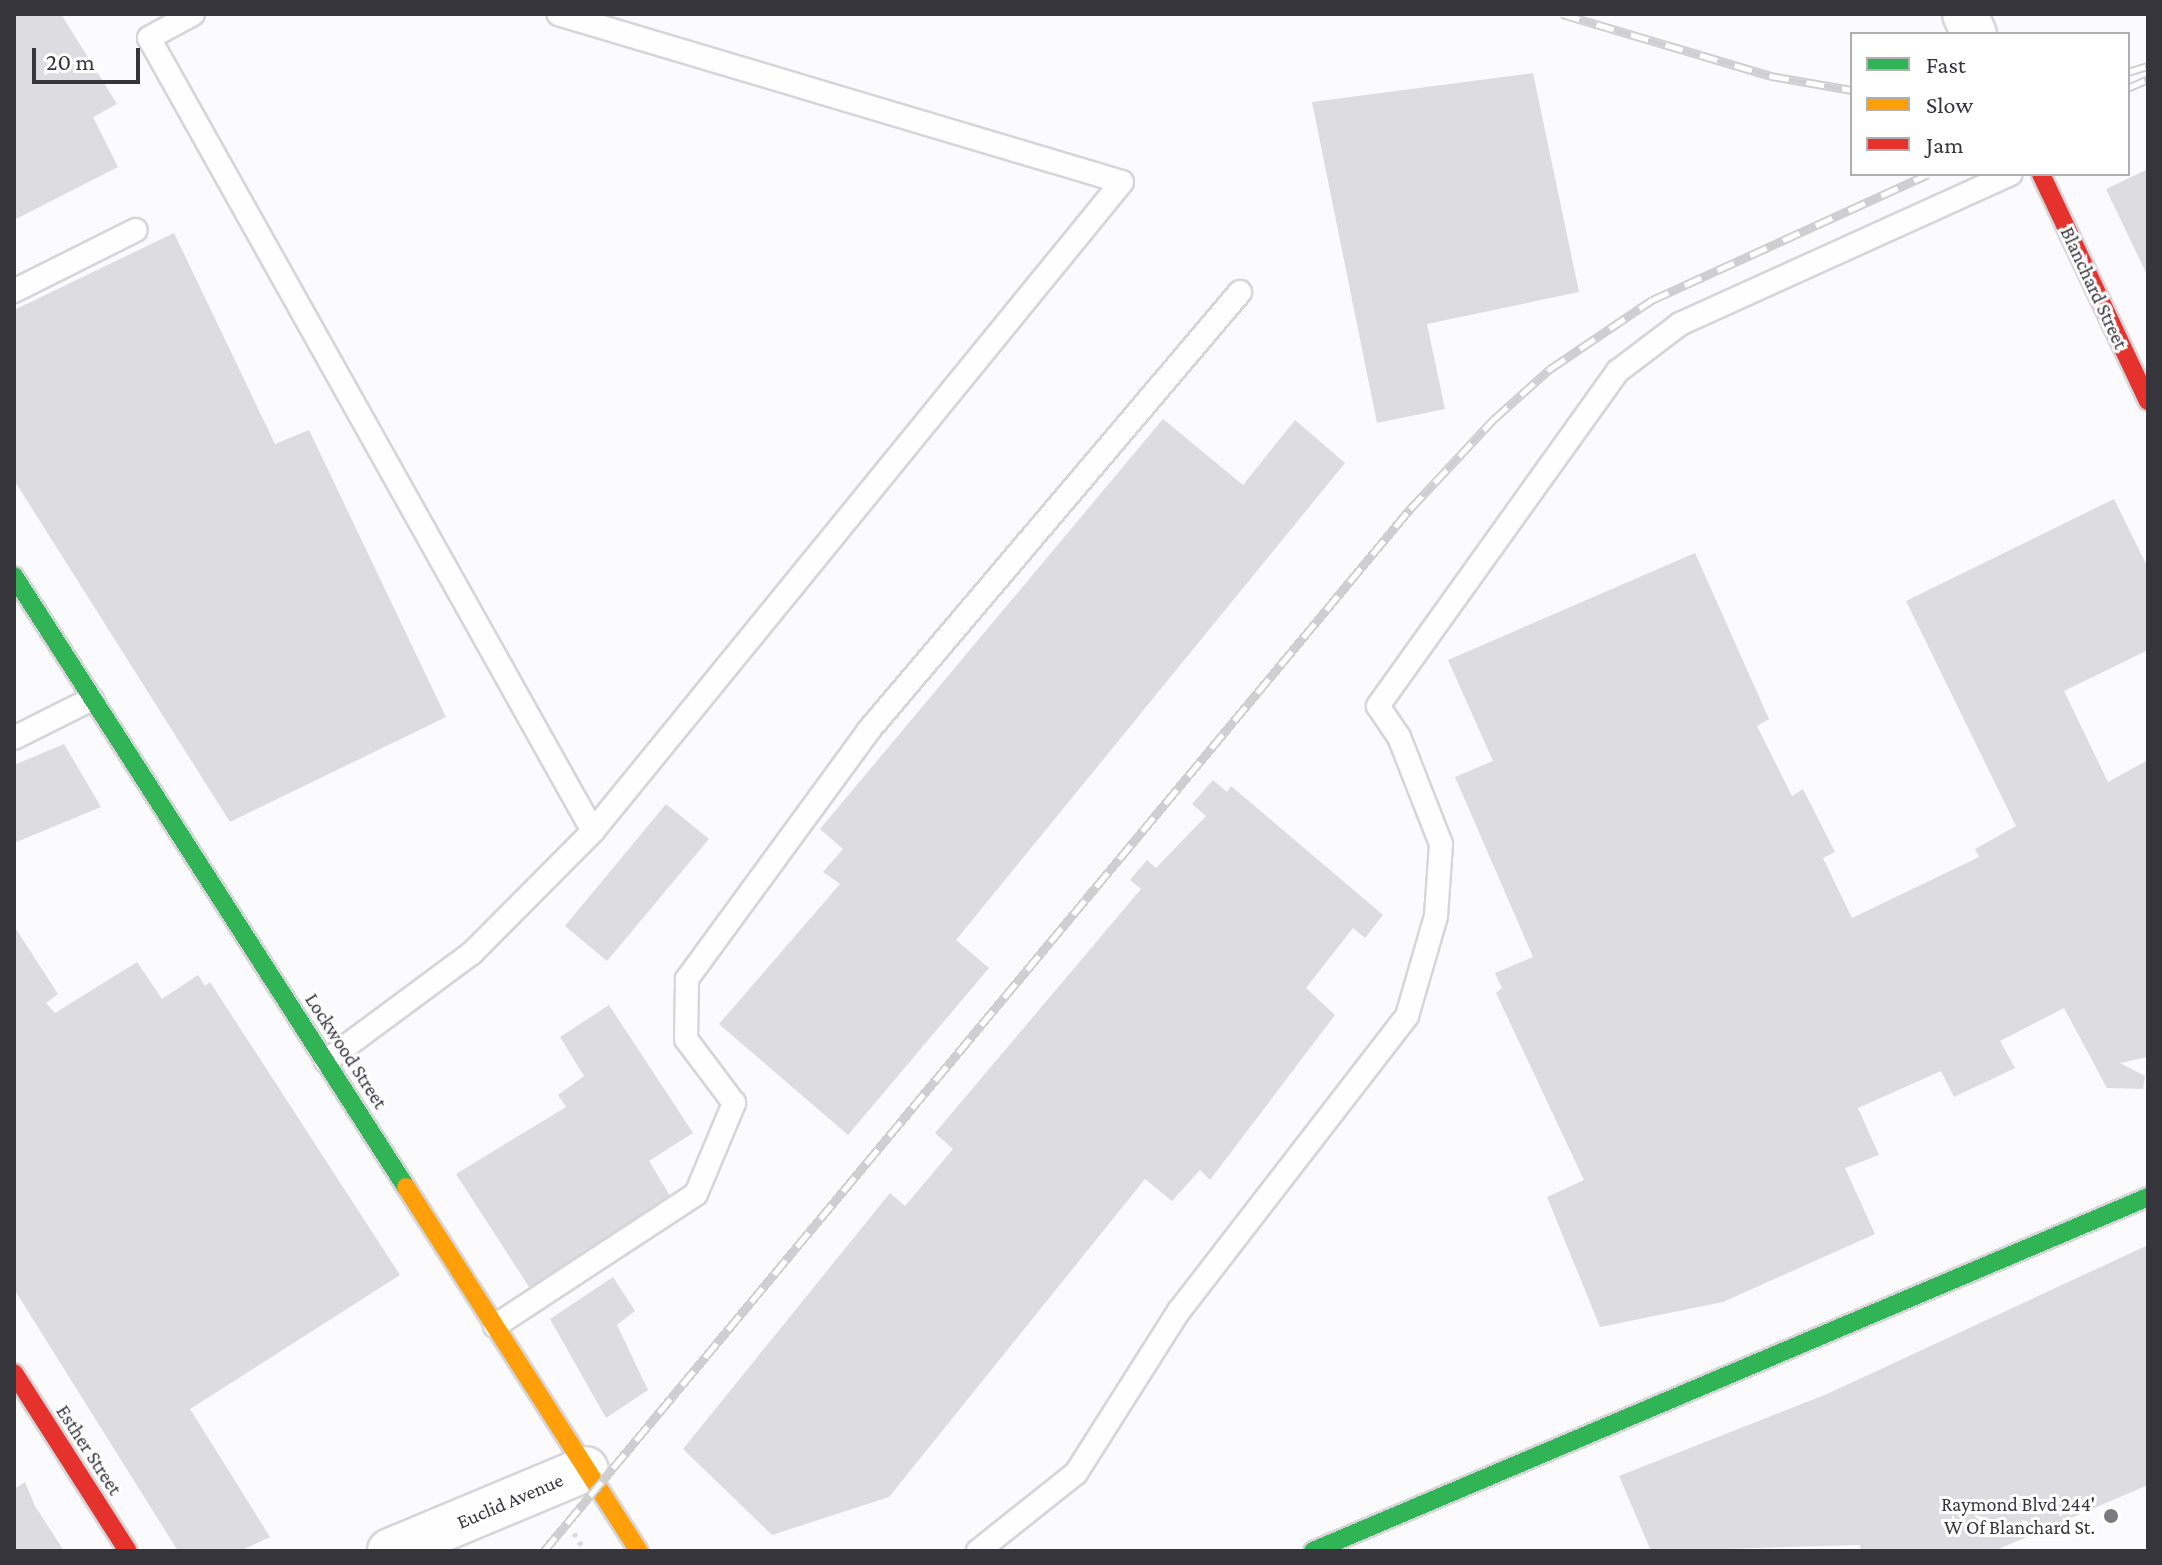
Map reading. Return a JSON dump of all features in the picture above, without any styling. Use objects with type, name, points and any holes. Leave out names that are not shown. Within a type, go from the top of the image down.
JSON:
[{"type":"main road","name":"Blanchard Street","points":[[2042,176],[2148,401]]},
{"type":"main road","name":"Lockwood Street","points":[[21,602],[92,699],[639,1551]]},
{"type":"main road","points":[[1313,1551],[2148,1197]]},
{"type":"main road","name":"Esther Street","points":[[14,1373],[128,1551]]},
{"type":"street","name":"Euclid Avenue","points":[[390,1551],[586,1469]]},
{"type":"lane","points":[[193,14],[149,38],[593,831]]},
{"type":"lane","points":[[326,1061],[472,953],[593,831],[1122,182],[558,14]]},
{"type":"lane","points":[[978,1551],[1076,1473],[1179,1311],[1407,1016],[1436,916],[1441,844],[1399,737],[1378,706],[1618,371],[1680,324],[2007,176]]},
{"type":"lane","points":[[14,291],[136,230]]},
{"type":"lane","points":[[495,1326],[696,1194],[734,1103],[686,1039],[687,979],[869,730],[1240,292]]},
{"type":"lane","points":[[14,738],[92,699]]},
{"type":"path","points":[[574,1533],[585,1551]]},
{"type":"building","points":[[14,14],[61,14],[117,104],[93,117],[118,167],[14,220]]},
{"type":"building","points":[[1533,73],[1579,292],[1427,324],[1445,409],[1377,423],[1312,102]]},
{"type":"building","points":[[2148,169],[2148,277],[2106,189]]},
{"type":"building","points":[[174,233],[275,444],[309,430],[446,717],[230,822],[14,480],[14,310]]},
{"type":"building","points":[[1163,419],[1243,485],[1295,420],[1345,463],[956,940],[989,968],[848,1135],[719,1024],[840,884],[823,872],[843,849],[820,829]]},
{"type":"building","points":[[2114,499],[2148,568],[2148,650],[2064,691],[2108,782],[2148,760],[2148,1057],[2120,1063],[2145,1076],[2143,1089],[2107,1088],[2064,1008],[2000,1041],[2015,1068],[1954,1097],[1941,1071],[1858,1108],[1879,1155],[1845,1168],[1875,1234],[1723,1302],[1600,1327],[1547,1197],[1584,1180],[1496,993],[1502,988],[1495,973],[1533,957],[1455,777],[1493,761],[1448,660],[1695,553],[1769,719],[1757,726],[1792,796],[1803,789],[1835,852],[1823,858],[1852,918],[1979,857],[1975,849],[2016,826],[1906,601]]},
{"type":"building","points":[[64,744],[101,807],[14,843],[14,765]]},
{"type":"building","points":[[1213,780],[1227,792],[1231,786],[1383,915],[1365,938],[1353,928],[1306,988],[1335,1015],[1210,1180],[1200,1170],[1172,1201],[1145,1179],[889,1497],[772,1535],[683,1449],[890,1193],[905,1206],[953,1149],[935,1133],[1141,889],[1130,880],[1147,860],[1156,868],[1206,816],[1192,804]]},
{"type":"building","points":[[666,804],[709,839],[607,961],[565,926]]},
{"type":"building","points":[[14,926],[58,994],[46,1003],[55,1013],[137,962],[162,999],[198,975],[205,986],[210,982],[400,1275],[190,1409],[270,1537],[240,1551],[178,1551],[14,1289]]},
{"type":"building","points":[[609,1005],[693,1133],[649,1161],[675,1204],[531,1290],[456,1174],[566,1107],[558,1095],[584,1076],[560,1037]]},
{"type":"building","points":[[2148,1245],[2148,1485],[1994,1551],[1861,1551],[1860,1545],[1651,1551],[1619,1476],[1827,1394]]},
{"type":"building","points":[[613,1277],[635,1311],[617,1325],[648,1390],[606,1418],[550,1319]]},
{"type":"building","points":[[25,1482],[35,1506],[64,1551],[14,1551],[14,1489]]},
{"type":"railway","points":[[1562,14],[1771,76],[1850,90]]},
{"type":"railway","points":[[2130,71],[2148,66]]},
{"type":"railway","points":[[2130,87],[2148,79]]},
{"type":"railway","points":[[544,1551],[1410,509],[1494,419],[1550,369],[1652,300],[1924,176]]},
{"type":"traffic: fast","points":[[14,576],[406,1187]]},
{"type":"traffic: fast","points":[[1313,1551],[2148,1197]]},
{"type":"traffic: slow","points":[[406,1187],[639,1551]]},
{"type":"traffic: jam","points":[[2042,176],[2148,401]]},
{"type":"traffic: jam","points":[[14,1373],[128,1551]]},
{"type":"place","name":"Raymond Blvd 244' W Of Blanchard St.","points":[[2111,1516]]}]
